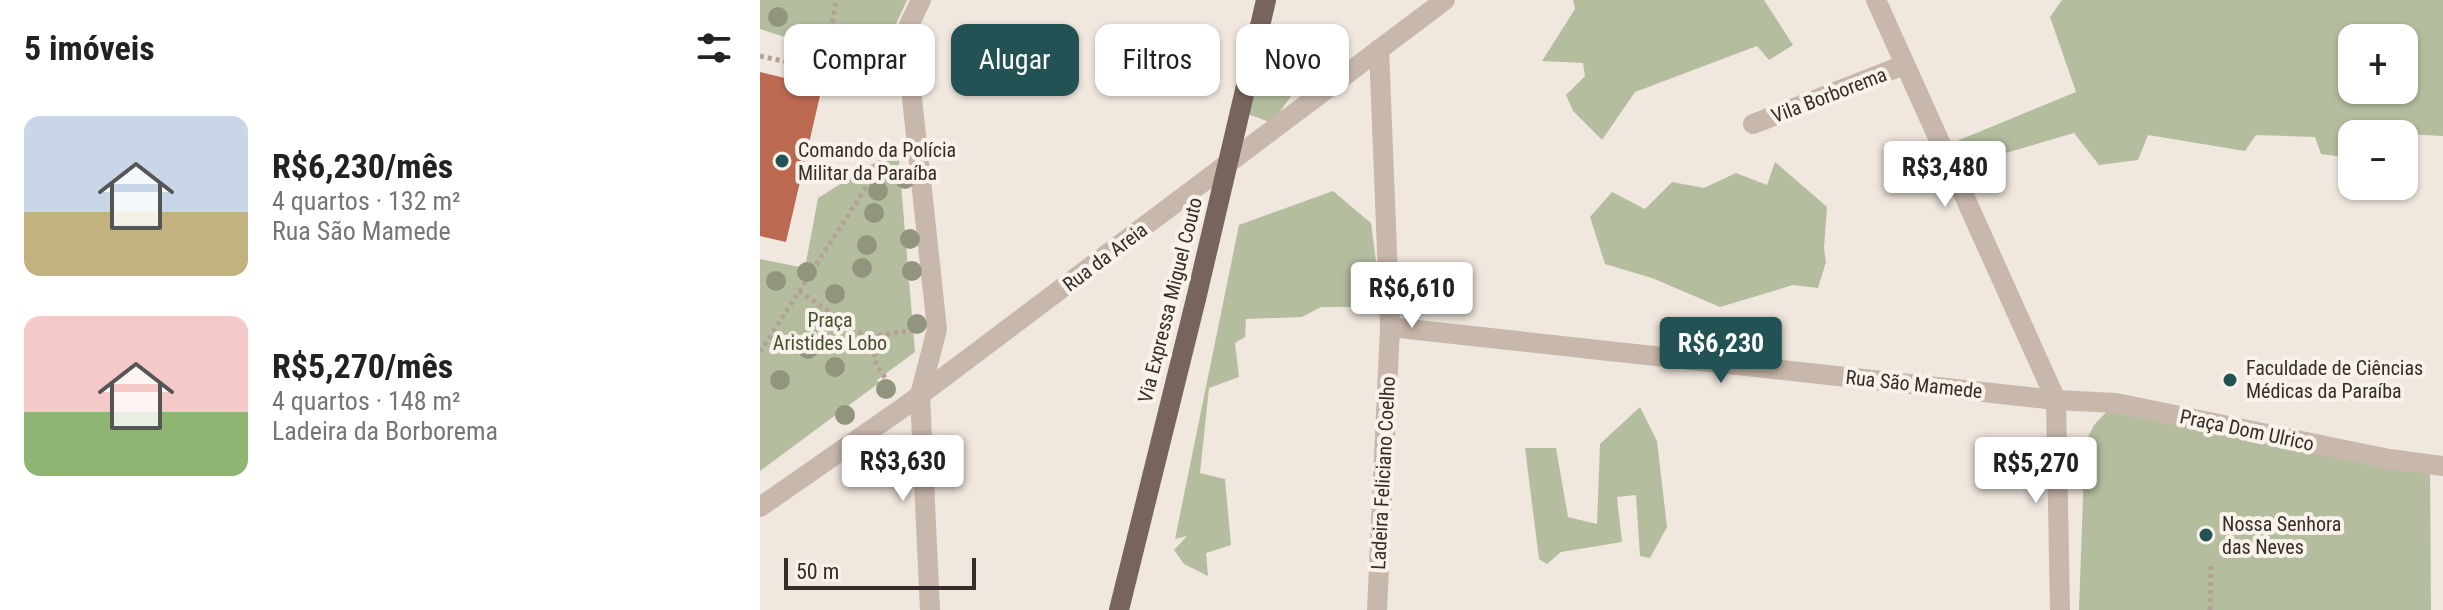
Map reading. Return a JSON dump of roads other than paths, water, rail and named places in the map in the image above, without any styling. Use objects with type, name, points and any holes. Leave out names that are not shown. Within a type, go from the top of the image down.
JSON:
[{"type":"main road","name":"Via Expressa Miguel Couto","points":[[1119,610],[1266,0]]},
{"type":"street","points":[[921,0],[909,25],[911,89],[937,329],[912,401],[930,610]]},
{"type":"street","name":"Rua da Areia","points":[[760,507],[912,401],[1445,0]]},
{"type":"street","points":[[1876,0],[2056,400],[2060,610]]},
{"type":"street","name":"Ladeira Feliciano Coelho","points":[[1377,610],[1390,327],[1379,49]]},
{"type":"street","name":"Vila Borborema","points":[[1753,124],[1904,65]]},
{"type":"street","name":"Rua São Mamede","points":[[1390,327],[2056,400]]},
{"type":"street","name":"Praça Dom Ulrico","points":[[2056,400],[2116,403],[2389,459],[2440,466]]},
{"type":"place","name":"Comando da Polícia Militar da Paraíba","points":[[782,161]]},
{"type":"place","name":"Faculdade de Ciências Médicas da Paraíba","points":[[2230,380]]},
{"type":"place","name":"Nossa Senhora das Neves","points":[[2206,535]]},
{"type":"park label","name":"Praça Aristides Lobo","points":[[830,332]]}]
